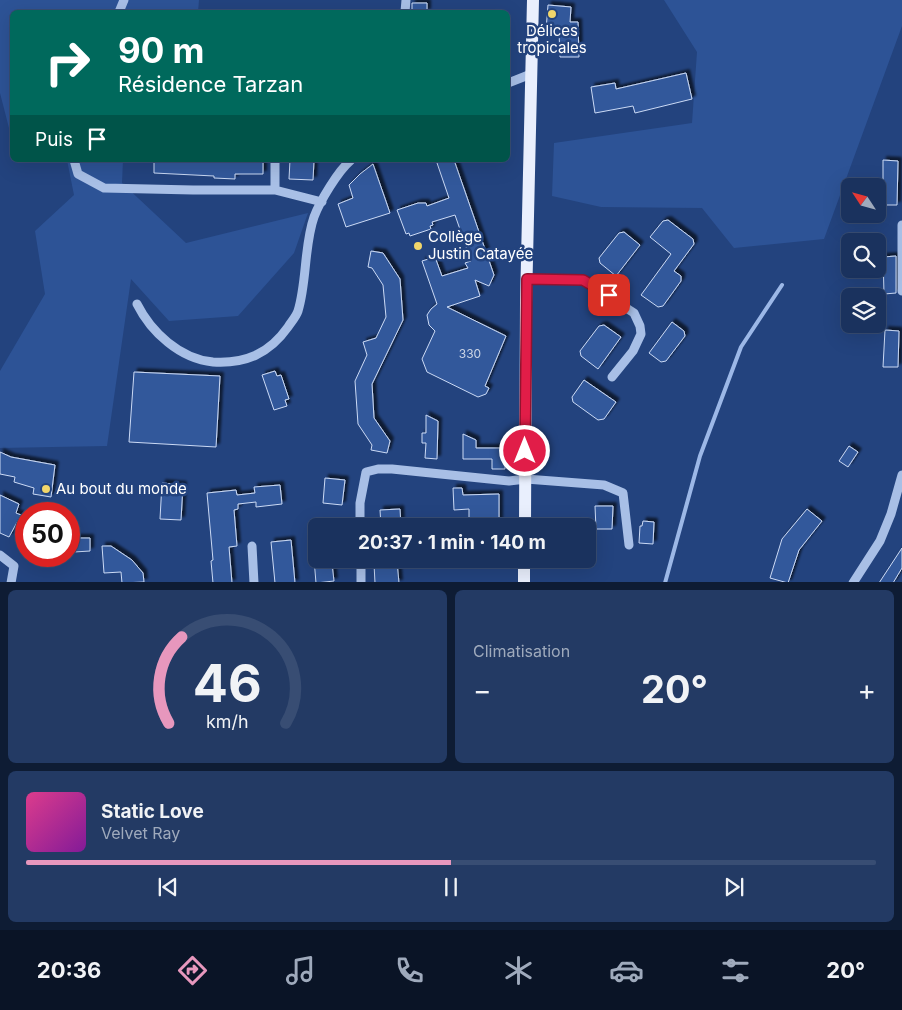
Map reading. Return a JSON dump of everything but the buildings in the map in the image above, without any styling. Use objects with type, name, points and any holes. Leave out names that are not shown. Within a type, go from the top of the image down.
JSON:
[{"type":"main road","points":[[525,518],[527,279],[533,0]]},
{"type":"main road","points":[[524,568],[524,582]]},
{"type":"street","points":[[510,82],[531,74]]},
{"type":"street","points":[[75,162],[78,174],[104,188],[275,190],[322,202]]},
{"type":"street","points":[[275,162],[275,190]]},
{"type":"street","points":[[137,304],[145,320],[159,335],[180,351],[204,361],[229,363],[266,351],[281,337],[298,313],[314,218],[335,181],[349,162]]},
{"type":"street","points":[[902,226],[902,291]]},
{"type":"street","points":[[527,279],[583,280],[634,313],[640,326],[641,334],[633,351],[612,377]]},
{"type":"street","points":[[360,518],[360,503],[366,472],[378,469],[510,481],[526,479],[604,485],[623,493],[628,545]]},
{"type":"street","points":[[853,582],[880,540],[892,514],[902,475]]},
{"type":"street","points":[[252,546],[254,582]]},
{"type":"street","points":[[0,555],[14,566],[11,582]]},
{"type":"street","points":[[361,568],[361,582]]},
{"type":"shaded area","points":[[0,0],[199,0],[198,10],[10,10],[10,132],[0,93]]},
{"type":"shaded area","points":[[664,0],[902,0],[902,26],[846,178],[841,178],[841,193],[824,239],[734,248],[702,208],[601,207],[552,196],[554,143],[692,123],[697,52]]},
{"type":"shaded area","points":[[67,162],[123,162],[122,183],[186,243],[308,213],[294,253],[238,316],[169,321],[131,279],[107,446],[0,448],[0,371],[45,294],[35,231],[74,195]]},
{"type":"waterway","points":[[665,582],[700,456],[741,347],[782,285]]},
{"type":"place","name":"Délices tropicales","points":[[552,14]]},
{"type":"place","name":"Collège Justin Catayée","points":[[418,246]]},
{"type":"place","name":"Au bout du monde","points":[[46,489]]},
{"type":"route","points":[[525,451],[527,279],[583,280],[609,295]]}]
